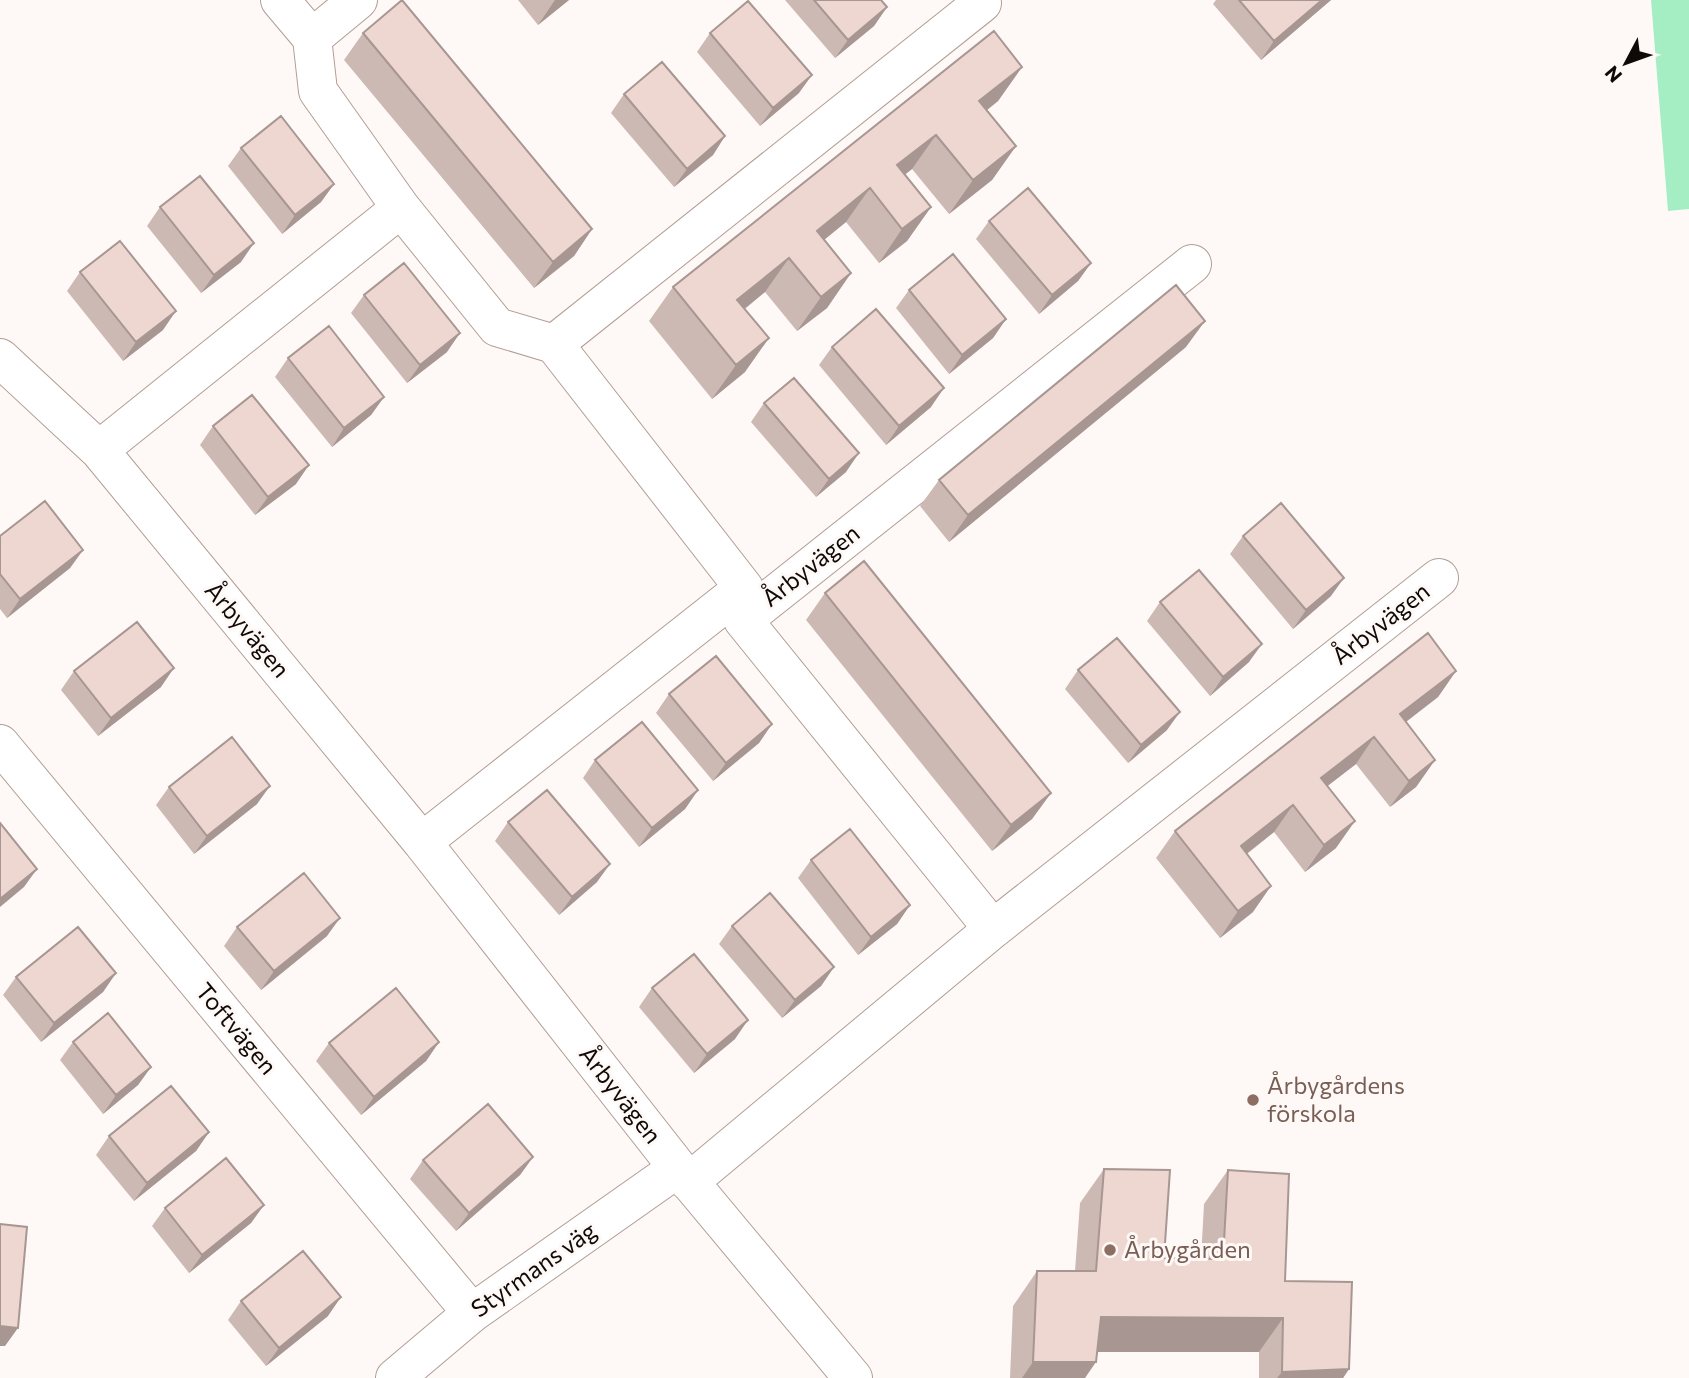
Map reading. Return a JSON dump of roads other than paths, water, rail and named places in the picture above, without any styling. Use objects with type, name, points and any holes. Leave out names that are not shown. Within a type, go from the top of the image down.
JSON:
[{"type":"street","points":[[280,0],[312,38],[318,91],[401,208],[497,327],[554,344],[982,3]]},
{"type":"street","points":[[312,38],[358,0]]},
{"type":"street","points":[[99,450],[401,208]]},
{"type":"street","name":"Årbyvägen","points":[[422,842],[743,604],[1192,264]]},
{"type":"street","name":"Årbyvägen","points":[[554,344],[743,604],[993,929]]},
{"type":"street","name":"Årbyvägen","points":[[0,358],[99,450],[422,842],[683,1175],[853,1378]]},
{"type":"street","name":"Årbyvägen","points":[[683,1175],[1439,578]]},
{"type":"street","name":"Toftvägen","points":[[0,744],[472,1313]]},
{"type":"street","name":"Styrmans väg","points":[[395,1378],[472,1313],[683,1175]]},
{"type":"place","name":"Årbygårdens förskola","points":[[1253,1100]]},
{"type":"place","name":"Årbygården","points":[[1110,1250]]}]
